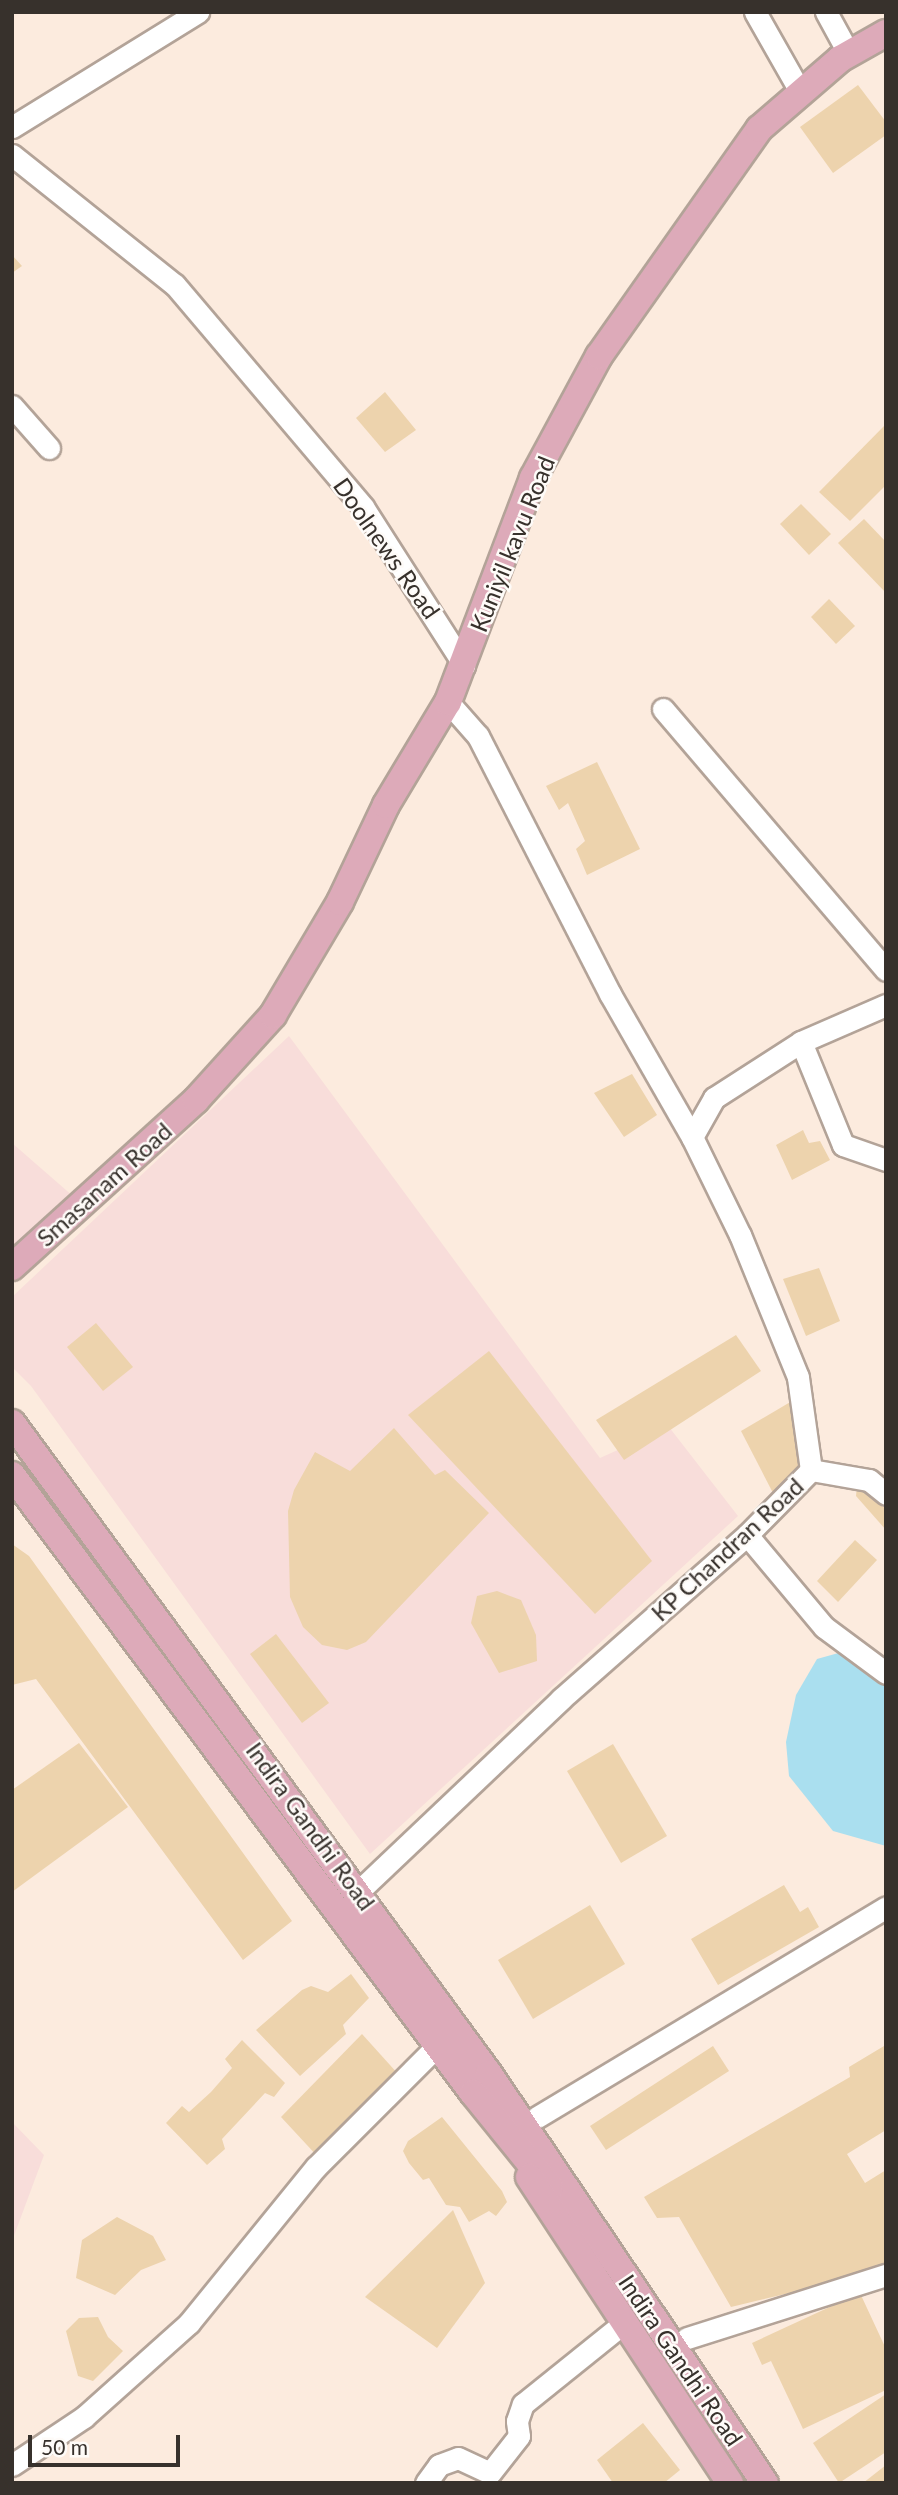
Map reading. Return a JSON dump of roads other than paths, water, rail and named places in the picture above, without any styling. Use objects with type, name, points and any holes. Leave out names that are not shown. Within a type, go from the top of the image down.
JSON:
[{"type":"main road","name":"Kuniyil kavu Road","points":[[196,1100],[273,1015],[340,902],[386,805],[449,702],[533,478],[599,356],[759,129],[849,54],[886,33]]},
{"type":"main road","name":"Smasanam Road","points":[[12,1267],[196,1100]]},
{"type":"main road","name":"Indira Gandhi Road","points":[[12,1423],[359,1891],[481,2084],[598,2237],[765,2483]]},
{"type":"main road","name":"Indira Gandhi Road","points":[[12,1475],[438,2045],[481,2084]]},
{"type":"main road","points":[[12,1486],[39,1511]]},
{"type":"main road","points":[[481,2084],[537,2117],[784,2483]]},
{"type":"main road","points":[[481,2084],[625,2322],[730,2483]]},
{"type":"street","points":[[12,127],[198,12]]},
{"type":"street","points":[[755,12],[801,93]]},
{"type":"street","points":[[826,12],[849,54]]},
{"type":"street","name":"Doolnews Road","points":[[12,155],[176,285],[303,435],[406,568],[464,665]]},
{"type":"street","points":[[12,406],[49,448]]},
{"type":"street","name":"KP Chandran Road","points":[[359,1891],[561,1699],[747,1535],[811,1470],[798,1377],[740,1235],[692,1137],[610,994],[478,736],[449,702]]},
{"type":"street","points":[[663,709],[886,970]]},
{"type":"street","points":[[692,1137],[714,1098],[801,1042],[886,1005]]},
{"type":"street","points":[[801,1042],[843,1145],[886,1160]]},
{"type":"street","points":[[811,1470],[869,1480],[886,1494]]},
{"type":"street","points":[[747,1535],[824,1627],[886,1673]]},
{"type":"street","points":[[537,2117],[886,1907]]},
{"type":"street","points":[[12,2465],[83,2417],[189,2323],[316,2166],[438,2045]]},
{"type":"street","points":[[687,2338],[886,2276]]},
{"type":"street","points":[[426,2483],[439,2465],[458,2458],[490,2473],[519,2437],[517,2421],[523,2404],[625,2322]]},
{"type":"water","points":[[842,1652],[872,1670],[886,1687],[886,1846],[833,1831],[789,1776],[786,1742],[796,1695],[817,1659]]}]
